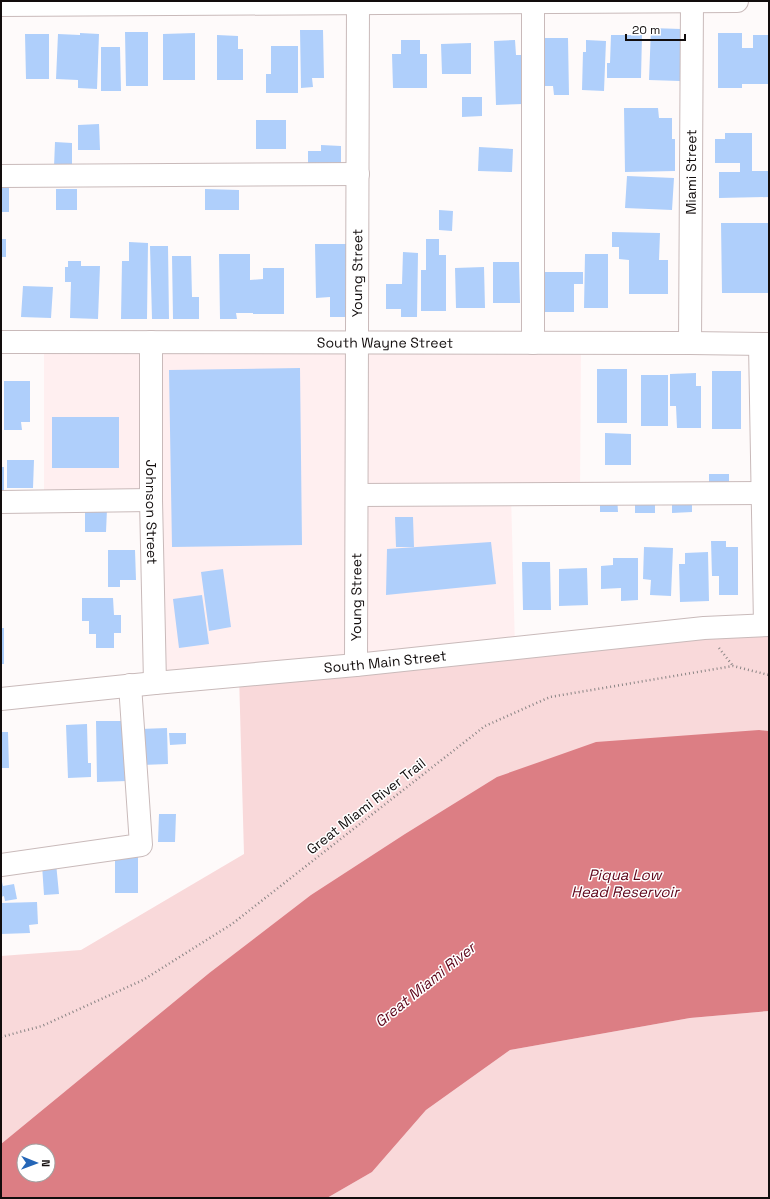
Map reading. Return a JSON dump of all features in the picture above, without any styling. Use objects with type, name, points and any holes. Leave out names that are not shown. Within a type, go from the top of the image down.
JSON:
[{"type":"street","name":"Miami Street","points":[[690,343],[692,1]]},
{"type":"street","points":[[1,5],[736,1]]},
{"type":"street","name":"Young Street","points":[[356,665],[358,2]]},
{"type":"street","points":[[533,2],[533,343]]},
{"type":"street","points":[[1,176],[358,174]]},
{"type":"street","name":"South Wayne Street","points":[[1,342],[765,344]]},
{"type":"street","name":"Johnson Street","points":[[151,342],[151,500],[155,683]]},
{"type":"street","points":[[765,344],[767,625]]},
{"type":"street","points":[[357,495],[766,493]]},
{"type":"street","points":[[1,502],[151,500]]},
{"type":"street","name":"South Main Street","points":[[1,699],[130,685],[356,665],[704,628],[767,625]]},
{"type":"street","points":[[1,865],[141,845],[130,685]]},
{"type":"path","name":"Great Miami River Trail","points":[[1,1037],[42,1026],[143,980],[232,924],[485,726],[550,697],[733,666],[769,675]]},
{"type":"shaded area","points":[[44,342],[581,343],[580,494],[511,494],[515,648],[155,683],[151,500],[44,501]]},
{"type":"shaded area","points":[[769,625],[769,731],[759,730],[208,974],[1,1144],[1,956],[81,950],[244,854],[239,675]]},
{"type":"shaded area","points":[[769,1011],[769,1198],[327,1198],[372,1172],[426,1110],[510,1050],[690,1018]]},
{"type":"water","name":"Piqua Low Head Reservoir","points":[[759,730],[769,731],[769,1011],[690,1018],[510,1050],[426,1110],[372,1172],[327,1198],[1,1198],[1,1144],[208,974],[311,895],[497,777],[596,742]]},
{"type":"building","points":[[651,28],[681,29],[680,81],[649,80]]},
{"type":"building","points":[[300,30],[323,30],[324,78],[312,78],[313,87],[301,88]]},
{"type":"building","points":[[125,32],[148,32],[148,86],[126,86]]},
{"type":"building","points":[[80,33],[99,34],[97,89],[78,88],[78,80],[56,79],[58,34],[80,35]]},
{"type":"building","points":[[195,33],[195,80],[163,80],[163,34]]},
{"type":"building","points":[[718,33],[742,33],[742,48],[753,48],[753,35],[769,35],[769,84],[742,84],[742,88],[718,88]]},
{"type":"building","points":[[25,34],[49,34],[49,79],[26,79]]},
{"type":"building","points":[[217,35],[238,36],[238,49],[243,49],[243,80],[217,80]]},
{"type":"building","points":[[611,35],[642,35],[641,78],[607,78],[607,63],[610,63]]},
{"type":"building","points":[[542,38],[568,38],[569,95],[554,95],[553,86],[542,86]]},
{"type":"building","points":[[401,40],[420,40],[420,54],[427,54],[427,88],[393,88],[392,54],[401,54]]},
{"type":"building","points":[[515,40],[516,55],[521,55],[523,104],[496,105],[494,41]]},
{"type":"building","points":[[586,40],[606,41],[604,91],[582,90],[583,52],[586,52]]},
{"type":"building","points":[[471,43],[471,74],[442,74],[441,44]]},
{"type":"building","points":[[271,46],[298,46],[298,93],[266,93],[266,74],[271,74]]},
{"type":"building","points":[[101,47],[120,47],[121,91],[101,91]]},
{"type":"building","points":[[462,97],[482,97],[482,116],[462,117]]},
{"type":"building","points":[[624,108],[658,108],[659,118],[672,118],[672,139],[675,139],[675,171],[625,172]]},
{"type":"building","points":[[256,120],[286,120],[286,149],[256,149]]},
{"type":"building","points":[[99,124],[100,150],[78,150],[78,125]]},
{"type":"building","points":[[725,133],[752,133],[752,171],[769,171],[769,197],[719,198],[719,172],[740,172],[740,163],[715,163],[715,139],[725,139]]},
{"type":"building","points":[[55,142],[72,143],[72,167],[54,167]]},
{"type":"building","points":[[321,145],[341,146],[341,165],[308,165],[308,151],[321,151]]},
{"type":"building","points":[[479,147],[513,149],[512,172],[478,171]]},
{"type":"building","points":[[627,176],[674,178],[672,210],[625,208]]},
{"type":"building","points":[[1,187],[9,187],[9,212],[1,212]]},
{"type":"building","points":[[56,189],[77,189],[77,210],[56,210]]},
{"type":"building","points":[[205,189],[239,190],[239,210],[205,210]]},
{"type":"building","points":[[439,210],[453,211],[452,231],[439,230]]},
{"type":"building","points":[[721,223],[769,223],[769,293],[722,293]]},
{"type":"building","points":[[612,232],[660,233],[659,260],[668,260],[668,294],[629,294],[629,260],[619,259],[619,247],[612,247]]},
{"type":"building","points":[[1,239],[6,239],[6,257],[1,257]]},
{"type":"building","points":[[426,239],[439,239],[439,255],[446,255],[446,311],[421,311],[421,270],[426,270]]},
{"type":"building","points":[[129,242],[148,243],[147,319],[121,319],[122,261],[129,261]]},
{"type":"building","points":[[315,244],[351,244],[352,317],[330,317],[330,297],[316,298]]},
{"type":"building","points":[[150,246],[168,246],[169,319],[152,319]]},
{"type":"building","points":[[403,252],[418,253],[417,317],[401,317],[401,309],[386,309],[386,284],[402,284]]},
{"type":"building","points":[[219,254],[250,254],[250,280],[263,279],[263,268],[284,268],[284,314],[236,313],[237,319],[220,319]]},
{"type":"building","points":[[585,254],[608,254],[608,308],[584,308]]},
{"type":"building","points":[[172,256],[191,256],[192,297],[199,297],[199,319],[173,319]]},
{"type":"building","points":[[68,261],[81,261],[81,266],[100,266],[98,319],[70,318],[71,282],[65,282],[65,267],[68,267]]},
{"type":"building","points":[[493,262],[519,262],[520,303],[493,303]]},
{"type":"building","points":[[484,267],[485,308],[456,308],[455,268]]},
{"type":"building","points":[[537,272],[583,272],[583,284],[574,284],[574,312],[544,312],[545,288],[537,288]]},
{"type":"building","points":[[23,286],[53,287],[51,318],[21,317]]},
{"type":"building","points":[[300,368],[302,545],[172,547],[169,370]]},
{"type":"building","points":[[597,369],[627,369],[627,423],[597,423]]},
{"type":"building","points":[[712,371],[741,371],[741,429],[712,429]]},
{"type":"building","points":[[696,373],[696,386],[701,386],[701,428],[677,428],[676,406],[670,406],[670,374]]},
{"type":"building","points":[[641,375],[668,375],[668,426],[641,426]]},
{"type":"building","points":[[4,381],[30,381],[30,422],[21,422],[22,430],[4,430]]},
{"type":"building","points":[[52,417],[119,417],[119,468],[52,468]]},
{"type":"building","points":[[605,433],[631,434],[631,465],[605,465]]},
{"type":"building","points":[[7,460],[34,460],[33,488],[7,488]]},
{"type":"building","points":[[1,467],[4,467],[4,492],[1,492]]},
{"type":"building","points":[[709,474],[729,474],[729,486],[709,487]]},
{"type":"building","points":[[600,495],[617,495],[618,512],[600,512]]},
{"type":"building","points":[[672,496],[692,496],[692,512],[672,513]]},
{"type":"building","points":[[635,497],[655,497],[655,513],[635,513]]},
{"type":"building","points":[[85,509],[107,509],[106,532],[85,532]]},
{"type":"building","points":[[395,517],[413,517],[414,547],[396,547]]},
{"type":"building","points":[[711,541],[726,541],[726,547],[738,547],[738,595],[719,595],[719,576],[712,576]]},
{"type":"building","points":[[491,542],[496,584],[386,595],[387,549]]},
{"type":"building","points":[[644,547],[673,548],[671,596],[650,595],[651,580],[643,579]]},
{"type":"building","points":[[108,550],[135,550],[136,580],[120,580],[120,587],[108,587]]},
{"type":"building","points":[[708,552],[709,601],[680,602],[679,564],[685,564],[685,553]]},
{"type":"building","points":[[613,558],[638,558],[638,600],[621,601],[621,588],[601,589],[601,566],[613,565]]},
{"type":"building","points":[[522,562],[550,562],[551,610],[523,610]]},
{"type":"building","points":[[587,568],[588,605],[559,606],[559,569]]},
{"type":"building","points":[[223,569],[231,627],[209,631],[201,572]]},
{"type":"building","points":[[202,595],[209,644],[179,648],[173,599]]},
{"type":"building","points":[[82,598],[113,598],[114,615],[121,615],[121,633],[114,633],[114,648],[96,648],[96,634],[89,634],[89,621],[82,621]]},
{"type":"building","points":[[1,628],[4,628],[4,664],[1,664]]},
{"type":"building","points":[[96,721],[126,721],[127,781],[97,782]]},
{"type":"building","points":[[87,724],[88,763],[91,763],[91,777],[68,778],[66,725]]},
{"type":"building","points":[[167,728],[168,764],[142,765],[140,729]]},
{"type":"building","points":[[1,732],[8,732],[9,768],[1,768]]},
{"type":"building","points":[[169,733],[186,733],[186,744],[170,745]]},
{"type":"building","points":[[159,814],[176,814],[175,842],[158,842]]},
{"type":"building","points":[[115,857],[138,857],[138,893],[115,893]]},
{"type":"building","points":[[56,863],[59,894],[44,895],[42,865]]},
{"type":"building","points":[[1,878],[3,886],[14,884],[17,899],[5,901],[4,896],[1,897]]},
{"type":"building","points":[[37,902],[38,924],[29,925],[30,933],[1,934],[1,903]]},
{"type":"water label","name":"Great Miami River","points":[[425,985]]}]
